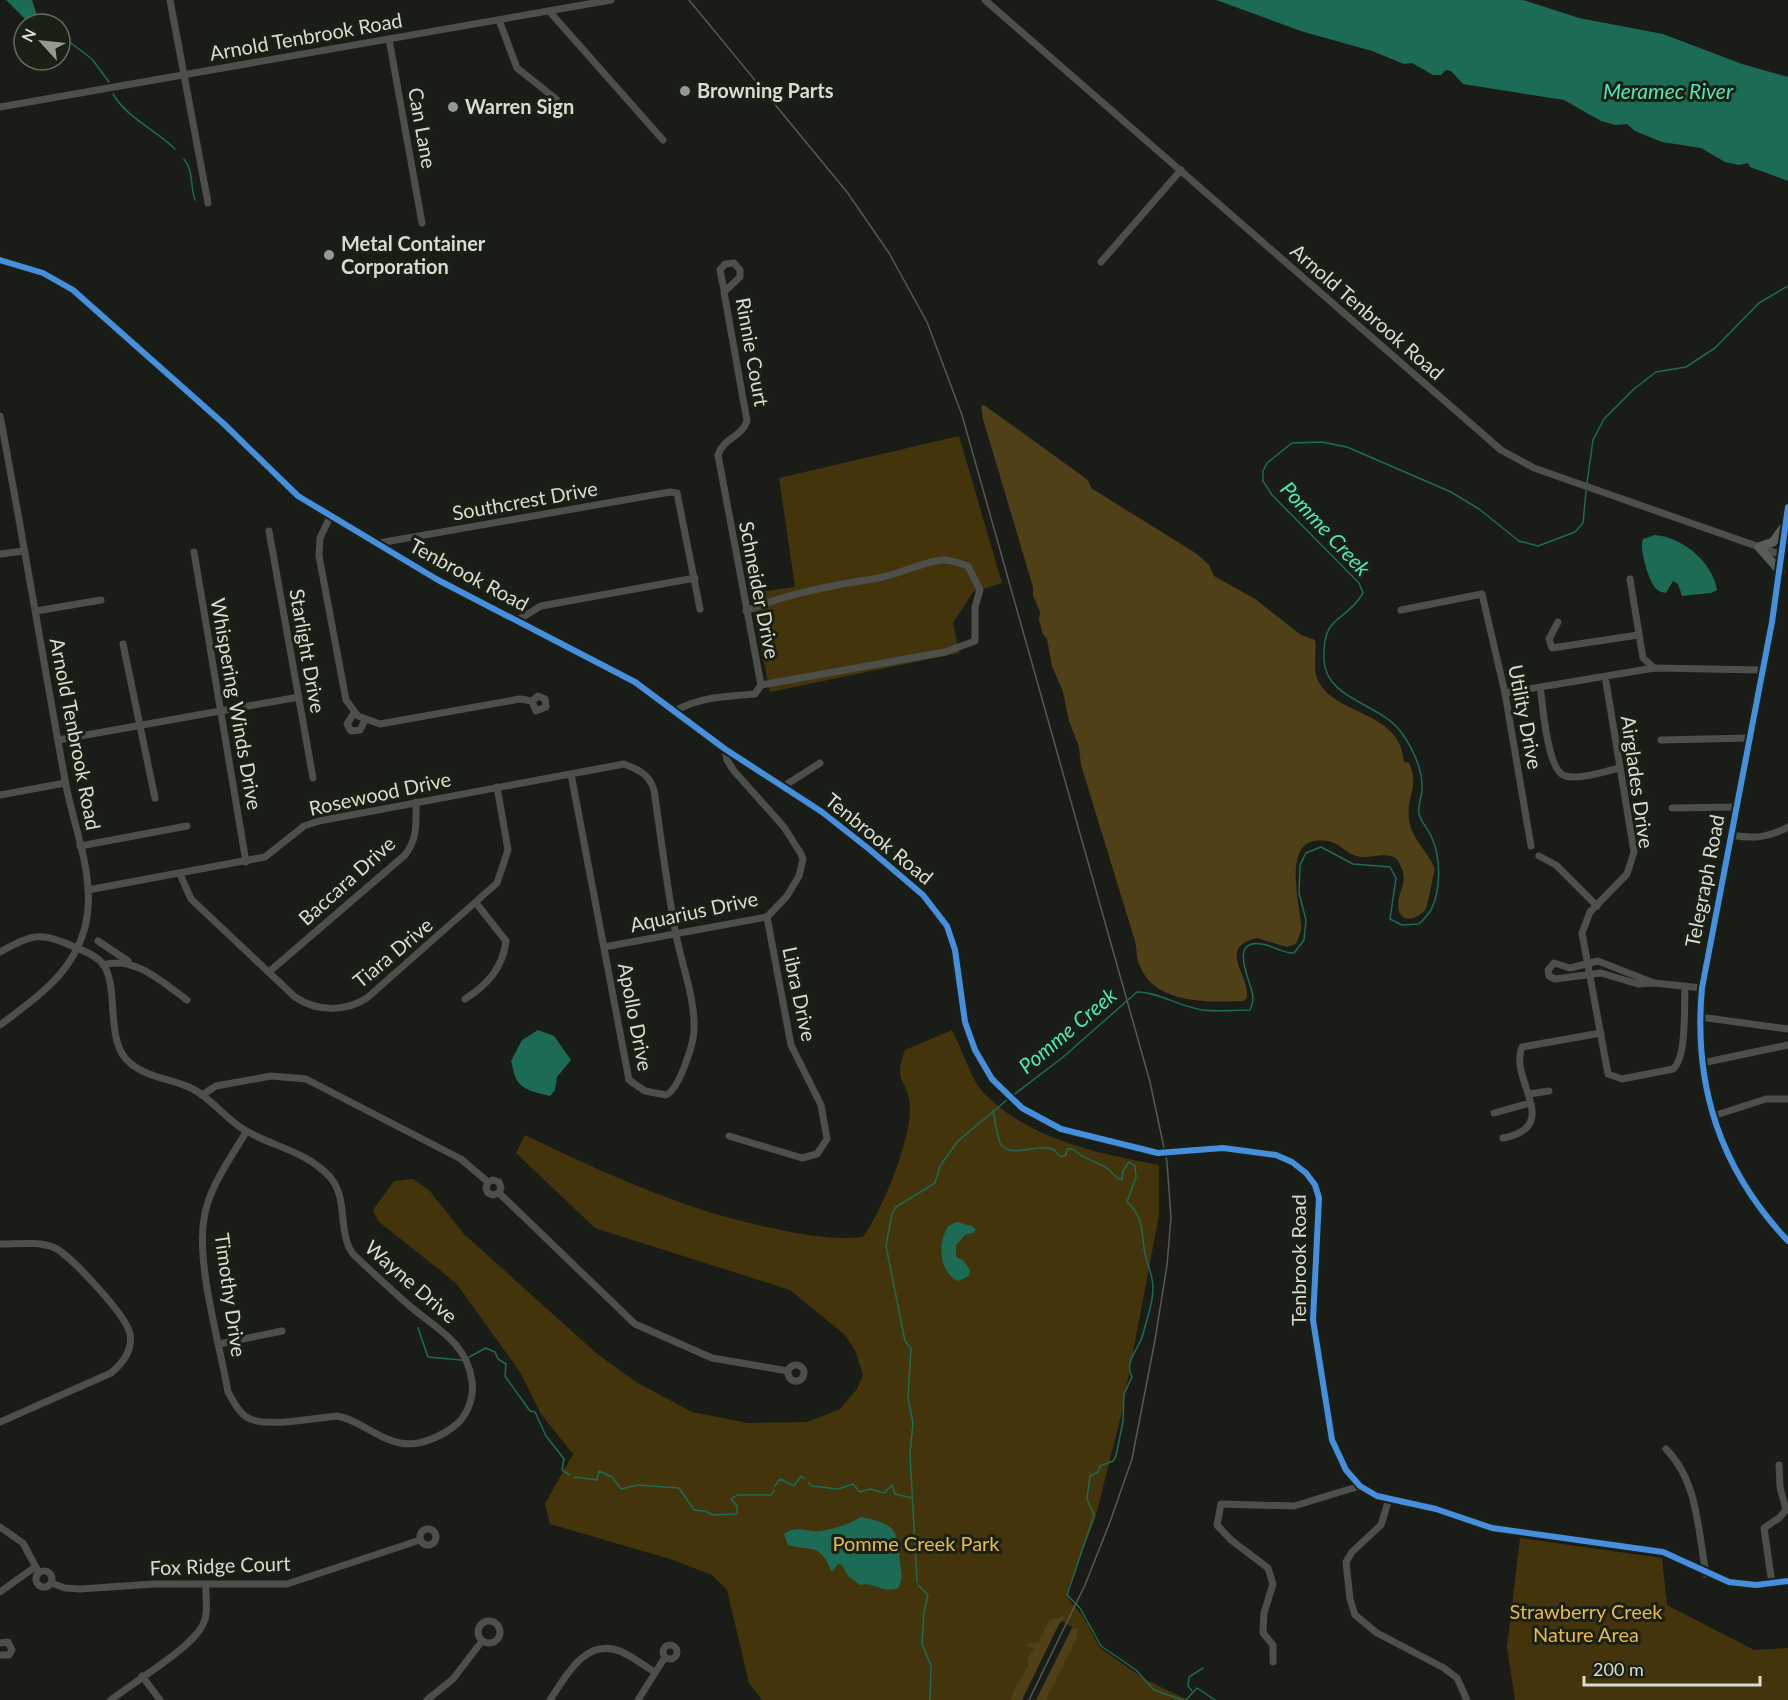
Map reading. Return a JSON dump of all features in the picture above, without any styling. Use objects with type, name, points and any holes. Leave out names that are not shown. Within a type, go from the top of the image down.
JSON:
[{"type":"main road","name":"Telegraph Road","points":[[1788,507],[1780,571],[1702,988],[1700,1017],[1702,1063],[1713,1116],[1735,1169],[1752,1199],[1788,1241]]},
{"type":"main road","points":[[1759,547],[1767,546],[1779,536],[1787,518]]},
{"type":"main road","points":[[1759,547],[1780,571]]},
{"type":"street","points":[[170,0],[208,203]]},
{"type":"street","name":"Arnold Tenbrook Road","points":[[0,106],[611,0]]},
{"type":"street","name":"Arnold Tenbrook Road","points":[[985,0],[1491,443],[1511,457],[1545,472],[1782,555]]},
{"type":"street","points":[[549,11],[663,140]]},
{"type":"street","points":[[499,20],[517,68],[556,99]]},
{"type":"street","name":"Can Lane","points":[[389,39],[422,223]]},
{"type":"street","points":[[1101,262],[1181,170]]},
{"type":"street","name":"Tenbrook Road","points":[[0,260],[43,273],[73,290],[224,424],[283,484],[438,580],[621,674],[725,749],[784,786],[869,849],[941,916],[954,945],[962,1008],[975,1050],[987,1072],[1006,1095],[1044,1122],[1068,1131],[1158,1153],[1223,1148],[1265,1153],[1292,1162],[1310,1177],[1318,1191],[1319,1204],[1312,1311],[1323,1372],[1328,1425],[1341,1461],[1360,1486],[1389,1499],[1442,1511],[1502,1530],[1658,1551],[1677,1558],[1706,1574],[1733,1583],[1772,1584],[1788,1581]]},
{"type":"street","name":"Rinnie Court","points":[[724,290],[747,421]]},
{"type":"street","name":"Arnold Tenbrook Road","points":[[0,416],[65,783],[88,890],[86,925],[78,948],[55,982],[0,1025]]},
{"type":"street","name":"Schneider Drive","points":[[675,711],[686,704],[755,693],[760,686],[718,455],[724,442],[742,431],[747,421]]},
{"type":"street","name":"Southcrest Drive","points":[[379,543],[670,492],[677,493],[695,578]]},
{"type":"street","points":[[331,515],[320,538],[319,556],[343,692],[354,713],[365,720],[387,724],[520,699],[532,700]]},
{"type":"street","name":"Starlight Drive","points":[[268,531],[313,778]]},
{"type":"street","points":[[0,554],[24,551]]},
{"type":"street","name":"Whispering Winds Drive","points":[[194,552],[246,862]]},
{"type":"street","points":[[746,611],[794,594],[807,593],[838,583],[880,578],[944,560],[968,566],[980,590],[975,607],[975,641],[945,652],[760,686]]},
{"type":"street","points":[[518,620],[541,606],[695,578],[700,609]]},
{"type":"street","points":[[1630,579],[1643,658],[1654,668]]},
{"type":"street","name":"Utility Drive","points":[[1401,610],[1482,594],[1505,693],[1531,846]]},
{"type":"street","points":[[36,611],[100,600]]},
{"type":"street","points":[[1558,622],[1549,639],[1552,648],[1638,635]]},
{"type":"street","points":[[123,644],[156,798]]},
{"type":"street","points":[[1505,693],[1654,668],[1762,670]]},
{"type":"street","name":"Airglades Drive","points":[[1606,682],[1634,852],[1627,874],[1586,919],[1582,933],[1608,1074],[1622,1079],[1673,1069],[1678,1065],[1682,1053],[1685,986]]},
{"type":"street","points":[[1540,693],[1551,757],[1558,772],[1565,776],[1573,776],[1620,768]]},
{"type":"street","points":[[58,740],[299,697]]},
{"type":"street","points":[[354,713],[347,724],[351,731],[360,730],[365,720]]},
{"type":"street","points":[[1661,740],[1749,738]]},
{"type":"street","name":"Aquarius Drive","points":[[604,947],[767,917],[787,896],[799,876],[803,860],[784,827],[734,771],[727,760],[725,749]]},
{"type":"street","points":[[784,786],[820,763]]},
{"type":"street","name":"Rosewood Drive","points":[[88,890],[265,857],[304,826],[416,802],[624,764],[640,770],[650,778],[676,935]]},
{"type":"street","name":"Apollo Drive","points":[[572,774],[629,1080],[645,1091],[662,1095],[670,1093],[691,1046],[694,1030],[693,1004],[676,935]]},
{"type":"street","points":[[0,795],[65,783]]},
{"type":"street","name":"Tiara Drive","points":[[180,874],[191,899],[291,993],[308,1005],[325,1008],[353,1005],[367,998],[497,883],[508,850],[497,787]]},
{"type":"street","name":"Baccara Drive","points":[[270,971],[405,855],[414,843],[416,802]]},
{"type":"street","points":[[1672,808],[1736,807]]},
{"type":"street","points":[[80,846],[187,826]]},
{"type":"street","points":[[1731,834],[1749,838],[1766,837],[1788,827]]},
{"type":"street","points":[[1539,856],[1556,865],[1597,906]]},
{"type":"street","points":[[465,999],[494,976],[505,952],[506,942],[476,903]]},
{"type":"street","name":"Libra Drive","points":[[729,1136],[802,1158],[818,1154],[827,1139],[821,1105],[791,1045],[767,917]]},
{"type":"street","points":[[0,952],[38,935],[49,936],[78,948],[103,965],[117,962],[133,964]]},
{"type":"street","points":[[99,941],[188,1000]]},
{"type":"street","points":[[1654,983],[1598,961],[1570,968],[1554,963],[1548,973],[1555,979],[1601,973],[1626,982],[1702,988]]},
{"type":"street","name":"Wayne Drive","points":[[103,965],[117,1040],[122,1054],[137,1068],[190,1088],[202,1095],[246,1132],[296,1152],[327,1175],[338,1193],[346,1245],[411,1307],[448,1335],[461,1349],[470,1367],[474,1390],[470,1405],[461,1420],[448,1431],[433,1439],[401,1444],[387,1440],[350,1418],[338,1416],[260,1422]]},
{"type":"street","points":[[1700,1017],[1788,1029]]},
{"type":"street","points":[[1503,1138],[1519,1135],[1528,1128],[1531,1106],[1520,1063],[1519,1054],[1522,1047],[1601,1033]]},
{"type":"street","points":[[1702,1063],[1788,1045]]},
{"type":"street","points":[[202,1095],[216,1086],[236,1082],[279,1076],[303,1078],[461,1159],[488,1182],[486,1188],[488,1193],[493,1195],[499,1193],[634,1324],[712,1358],[788,1371]]},
{"type":"street","points":[[1529,1094],[1549,1090]]},
{"type":"street","points":[[1713,1116],[1766,1099],[1788,1099]]},
{"type":"street","points":[[1494,1113],[1531,1106]]},
{"type":"street","name":"Timothy Drive","points":[[246,1132],[210,1196],[204,1218],[202,1244],[205,1272],[228,1392],[237,1409],[248,1418],[260,1422]]},
{"type":"street","points":[[0,1244],[45,1244],[65,1254],[126,1321],[130,1342],[121,1365],[111,1373],[0,1422]]},
{"type":"street","points":[[219,1344],[282,1331]]},
{"type":"street","points":[[1666,1449],[1685,1472],[1691,1492],[1706,1574]]},
{"type":"street","points":[[1772,1584],[1764,1528],[1786,1510],[1780,1487],[1779,1465]]},
{"type":"street","points":[[1273,1662],[1273,1645],[1263,1634],[1264,1613],[1273,1584],[1268,1568],[1231,1540],[1217,1525],[1221,1504],[1294,1506],[1360,1486]]},
{"type":"street","points":[[1389,1499],[1381,1525],[1352,1552],[1346,1562],[1350,1599],[1355,1615],[1377,1633],[1444,1668],[1456,1678],[1467,1700]]},
{"type":"street","name":"Fox Ridge Court","points":[[0,1527],[23,1543],[37,1570],[36,1579],[40,1586],[45,1587],[51,1583]]},
{"type":"street","name":"Fox Ridge Court","points":[[51,1583],[66,1588],[80,1589],[154,1584],[287,1584],[420,1540]]},
{"type":"street","points":[[0,1592],[37,1570]]},
{"type":"street","name":"Fox Ridge Court","points":[[37,1570],[50,1572],[51,1583]]},
{"type":"street","points":[[111,1700],[186,1646],[199,1633],[206,1615],[206,1584]]},
{"type":"street","points":[[427,1700],[453,1679],[482,1641]]},
{"type":"street","points":[[0,1643],[8,1642],[12,1650],[9,1656],[0,1655]]},
{"type":"street","points":[[550,1700],[575,1663],[596,1650],[618,1651],[655,1672]]},
{"type":"street","points":[[638,1700],[664,1657]]},
{"type":"street","points":[[142,1676],[160,1700]]},
{"type":"green space","points":[[959,436],[1002,583],[973,592],[953,623],[959,653],[770,692],[750,593],[795,587],[779,478]]},
{"type":"green space","name":"Pomme Creek Park","points":[[952,1030],[970,1071],[983,1092],[1021,1122],[1065,1142],[1112,1156],[1159,1165],[1159,1215],[1121,1416],[1095,1519],[1069,1585],[1067,1597],[1084,1618],[1100,1648],[1146,1680],[1188,1700],[1044,1700],[1075,1629],[1057,1618],[1016,1700],[762,1700],[749,1683],[727,1590],[712,1575],[670,1559],[550,1524],[545,1504],[573,1454],[541,1414],[520,1372],[456,1283],[378,1221],[373,1210],[394,1181],[413,1179],[429,1190],[464,1234],[596,1353],[636,1382],[692,1412],[748,1423],[807,1422],[840,1409],[857,1389],[863,1375],[855,1350],[844,1334],[790,1290],[595,1228],[516,1153],[525,1135],[620,1179],[718,1215],[786,1231],[834,1238],[863,1237],[894,1175],[906,1138],[910,1107],[900,1070],[905,1050]]},
{"type":"green space","name":"Strawberry Creek Nature Area","points":[[1520,1538],[1662,1558],[1667,1605],[1754,1650],[1788,1648],[1788,1700],[1515,1700],[1507,1648]]},
{"type":"shaded area","points":[[984,405],[1088,480],[1091,488],[1197,554],[1209,565],[1214,576],[1255,599],[1301,635],[1315,640],[1316,674],[1325,690],[1336,700],[1379,722],[1391,732],[1400,745],[1404,762],[1409,763],[1413,778],[1409,804],[1410,826],[1435,869],[1428,902],[1422,913],[1407,919],[1399,911],[1398,904],[1404,880],[1396,858],[1386,855],[1356,856],[1332,842],[1312,841],[1303,848],[1297,858],[1296,888],[1301,928],[1296,944],[1287,947],[1257,938],[1245,942],[1239,948],[1238,963],[1247,989],[1247,998],[1243,1001],[1199,1001],[1183,998],[1169,994],[1146,977],[1138,961],[1135,941],[1081,765],[1079,747],[1069,721],[1063,692],[1052,666],[1047,639],[1039,620],[1040,612],[1033,595],[1033,587],[983,419],[981,406]]},
{"type":"shaded area","points":[[1063,1616],[1065,1618],[1059,1624],[1022,1700],[1011,1700],[1015,1687],[1028,1667],[1028,1658],[1034,1648],[1026,1644],[1039,1642],[1049,1620]]},
{"type":"shaded area","points":[[1072,1628],[1078,1629],[1076,1640],[1046,1700],[1036,1700]]},
{"type":"water","points":[[6,0],[32,0],[36,12],[18,12]]},
{"type":"water","name":"Meramec River","points":[[1216,0],[1523,0],[1579,18],[1663,34],[1742,64],[1788,77],[1788,181],[1750,167],[1748,163],[1739,165],[1725,162],[1701,148],[1662,142],[1635,131],[1627,124],[1615,125],[1601,121],[1564,100],[1463,84],[1451,71],[1446,70],[1441,75],[1433,75],[1412,63],[1404,64],[1372,51],[1304,32]]},
{"type":"water","points":[[1655,535],[1676,540],[1695,553],[1709,570],[1717,590],[1711,593],[1682,596],[1678,584],[1673,581],[1666,593],[1656,589],[1647,570],[1642,549],[1643,539]]},
{"type":"water","points":[[538,1030],[554,1036],[571,1060],[557,1077],[555,1090],[550,1096],[520,1085],[511,1061],[522,1040]]},
{"type":"water","points":[[957,1222],[972,1226],[976,1230],[965,1235],[956,1245],[956,1257],[963,1260],[970,1270],[969,1276],[958,1281],[951,1277],[943,1264],[941,1248],[948,1226]]},
{"type":"water","points":[[861,1517],[887,1525],[895,1534],[902,1575],[898,1588],[888,1590],[865,1584],[860,1585],[848,1576],[842,1565],[838,1564],[831,1571],[819,1552],[788,1545],[784,1534],[793,1530],[816,1531],[836,1528]]},
{"type":"waterway","points":[[72,44],[92,59],[109,82]]},
{"type":"waterway","points":[[113,94],[126,110],[175,149]]},
{"type":"waterway","points":[[184,159],[191,174],[195,200]]},
{"type":"waterway","name":"Pomme Creek","points":[[1587,483],[1593,440],[1604,419],[1634,389],[1656,372],[1686,367],[1715,348],[1759,303],[1788,286]]},
{"type":"waterway","name":"Pomme Creek","points":[[1012,1096],[1062,1058],[1137,992],[1152,994],[1202,1010],[1250,1010],[1253,997],[1243,961],[1246,947],[1252,944],[1262,944],[1294,953],[1304,940],[1306,920],[1299,893],[1300,865],[1306,853],[1321,847],[1353,864],[1390,867],[1396,878],[1390,919],[1402,925],[1419,924],[1430,912],[1437,893],[1439,874],[1435,846],[1419,814],[1422,779],[1418,765],[1401,732],[1392,722],[1344,693],[1334,684],[1327,673],[1324,660],[1324,645],[1331,626],[1356,603],[1363,593],[1359,583],[1272,495],[1263,481],[1263,471],[1267,463],[1292,443],[1322,442],[1347,447],[1451,492],[1479,509],[1519,541],[1538,546],[1575,532],[1583,523],[1586,491]]},
{"type":"waterway","name":"Pomme Creek","points":[[917,1582],[910,1454],[913,1423],[908,1398],[911,1348],[905,1341],[886,1246],[892,1214],[896,1207],[935,1183],[940,1166],[958,1141],[1008,1099]]},
{"type":"waterway","points":[[993,1111],[999,1141],[1004,1148],[1017,1151],[1048,1148],[1061,1157],[1066,1155],[1067,1149],[1073,1149],[1107,1168],[1122,1180],[1123,1171],[1129,1162],[1135,1166],[1136,1177],[1127,1202],[1136,1212],[1140,1223],[1153,1285],[1152,1299],[1141,1339],[1131,1360],[1132,1377],[1124,1394],[1123,1421],[1116,1456],[1113,1461],[1100,1466],[1098,1472],[1090,1476],[1087,1499],[1094,1515],[1067,1595],[1080,1608],[1101,1646],[1136,1670],[1154,1690],[1183,1700]]},
{"type":"waterway","points":[[418,1328],[428,1357],[461,1360]]},
{"type":"waterway","points":[[469,1357],[486,1348],[495,1352],[498,1359],[506,1364],[505,1376],[530,1411],[535,1412],[546,1436],[564,1459],[562,1470],[570,1475]]},
{"type":"waterway","points":[[574,1477],[597,1480],[599,1471],[612,1477],[621,1489],[638,1485],[679,1488],[694,1510],[705,1511],[713,1515],[737,1514],[737,1506],[731,1499],[737,1495],[771,1495],[774,1490]]},
{"type":"waterway","points":[[775,1486],[780,1479],[794,1486],[801,1476],[805,1479]]},
{"type":"waterway","points":[[808,1482],[812,1486],[838,1489],[853,1484],[860,1492],[870,1489],[884,1493],[892,1485],[895,1494],[912,1498]]},
{"type":"waterway","name":"Pomme Creek","points":[[918,1585],[928,1595],[924,1612],[922,1644],[931,1666],[930,1700]]},
{"type":"waterway","points":[[1192,1691],[1188,1686],[1189,1677],[1203,1668]]},
{"type":"waterway","points":[[1186,1700],[1197,1688],[1215,1700]]},
{"type":"railway","points":[[689,0],[847,192],[889,253],[927,322],[962,415],[1150,1082],[1167,1162],[1171,1218],[1167,1265],[1132,1459],[1085,1585],[1029,1700]]},
{"type":"cycle path","points":[[0,260],[43,273],[73,290],[224,424],[298,496],[438,580],[635,682],[725,749],[822,812],[869,849],[923,895],[947,926],[955,950],[965,1022],[975,1050],[992,1079],[1022,1108],[1061,1129],[1158,1153],[1223,1148],[1276,1155],[1292,1162],[1306,1173],[1315,1185],[1319,1198],[1313,1320],[1332,1440],[1346,1470],[1360,1486],[1377,1496],[1436,1509],[1492,1528],[1663,1552],[1729,1582],[1756,1585],[1788,1581]]},
{"type":"cycle path","points":[[1788,507],[1772,622],[1702,988],[1700,1024],[1707,1092],[1716,1124],[1745,1185],[1764,1213],[1788,1241]]},
{"type":"place","name":"Browning Parts","points":[[685,91]]},
{"type":"place","name":"Warren Sign","points":[[453,107]]},
{"type":"place","name":"Metal Container Corporation","points":[[329,255]]}]
